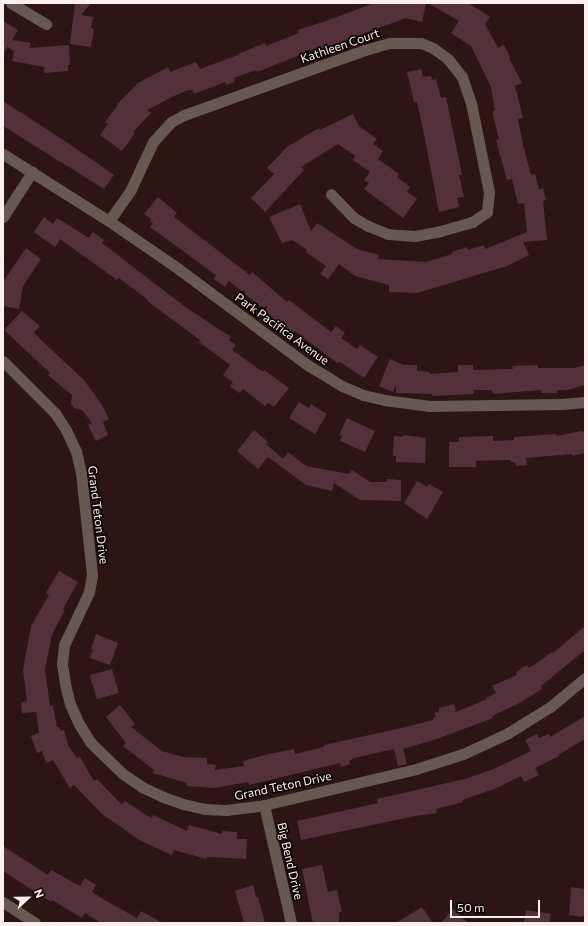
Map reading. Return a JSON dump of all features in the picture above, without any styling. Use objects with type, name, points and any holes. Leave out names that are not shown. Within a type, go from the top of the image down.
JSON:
[{"type":"street","points":[[11,3],[46,24]]},
{"type":"street","name":"Kathleen Court","points":[[109,221],[132,189],[152,142],[171,122],[184,115],[365,50],[390,43],[421,43],[434,48],[448,59],[462,77],[471,104],[489,192],[487,212],[472,222],[441,231],[415,236],[388,234],[368,226],[354,218],[331,194]]},
{"type":"street","name":"Park Pacifica Avenue","points":[[3,154],[109,221],[176,267],[323,376],[363,394],[384,400],[430,406],[562,404],[585,402]]},
{"type":"street","points":[[3,216],[32,172]]},
{"type":"street","name":"Grand Teton Drive","points":[[3,361],[55,413],[66,430],[76,451],[81,473],[92,575],[89,592],[64,645],[62,664],[67,690],[79,724],[91,743],[123,774],[142,787],[183,804],[205,809],[226,810],[264,805],[416,769],[463,754],[529,721],[585,678]]},
{"type":"street","name":"Big Bend Drive","points":[[264,805],[291,923]]},
{"type":"street","points":[[3,902],[35,923]]},
{"type":"building","points":[[75,3],[91,3],[81,15],[93,17],[91,28],[94,29],[91,47],[70,44]]},
{"type":"building","points":[[374,3],[426,3],[422,22],[406,18],[316,51],[315,49],[257,72],[256,70],[234,78],[235,82],[226,85],[225,82],[194,94],[192,90],[188,90],[174,96],[147,110],[151,113],[133,132],[135,133],[122,151],[100,135],[108,124],[105,122],[118,105],[117,104],[138,83],[168,67],[170,72],[196,62],[200,69],[265,43],[266,46],[299,33],[298,30]]},
{"type":"building","points":[[428,3],[468,3],[490,17],[485,24],[498,48],[504,45],[522,83],[515,86],[523,118],[518,119],[531,175],[535,174],[539,190],[543,188],[546,200],[543,201],[547,240],[523,242],[529,255],[507,266],[417,293],[389,292],[389,285],[355,276],[339,264],[328,279],[320,274],[326,266],[306,252],[307,250],[292,240],[282,243],[269,217],[300,204],[311,231],[317,223],[357,249],[379,255],[378,259],[426,262],[452,254],[452,252],[467,247],[468,250],[484,245],[485,249],[527,232],[524,203],[518,204],[512,179],[507,180],[496,140],[499,139],[493,116],[493,111],[495,111],[491,87],[471,46],[451,33],[459,21]]},
{"type":"building","points":[[3,21],[18,30],[12,40],[31,43],[29,48],[69,45],[70,65],[68,65],[68,71],[44,73],[44,67],[12,61],[14,51],[7,47],[3,54]]},
{"type":"building","points":[[421,69],[423,77],[431,76],[432,80],[436,79],[441,98],[446,97],[462,175],[459,175],[464,197],[457,198],[459,207],[439,212],[417,102],[414,102],[407,72]]},
{"type":"building","points":[[3,101],[114,175],[104,189],[3,126]]},
{"type":"building","points":[[353,114],[359,126],[377,139],[373,144],[383,151],[378,159],[399,174],[397,177],[410,187],[407,192],[417,199],[403,218],[364,189],[369,183],[364,180],[370,172],[353,160],[355,156],[338,144],[301,167],[304,170],[265,212],[251,198],[274,174],[267,168],[287,147],[319,128],[320,130]]},
{"type":"building","points":[[158,197],[177,213],[174,217],[250,275],[252,272],[287,302],[289,300],[331,332],[336,326],[345,333],[341,338],[357,349],[360,345],[378,357],[364,378],[340,362],[337,363],[295,331],[293,333],[283,325],[282,327],[272,319],[273,317],[229,281],[225,287],[214,279],[216,275],[150,227],[153,223],[150,221],[151,219],[144,214]]},
{"type":"building","points":[[44,217],[53,224],[57,218],[89,238],[93,232],[104,240],[102,243],[184,306],[231,337],[229,340],[236,345],[232,350],[289,388],[274,407],[268,403],[265,406],[243,389],[239,393],[230,386],[233,382],[223,375],[230,365],[199,342],[200,340],[147,301],[148,300],[119,278],[117,280],[60,239],[55,247],[34,232]]},
{"type":"building","points":[[26,248],[41,259],[23,286],[19,309],[3,306],[4,280]]},
{"type":"building","points":[[22,311],[40,326],[34,332],[84,380],[102,405],[109,419],[103,422],[108,435],[96,441],[88,425],[92,423],[82,410],[74,408],[71,404],[72,395],[48,375],[50,373],[4,330]]},
{"type":"building","points":[[390,359],[404,365],[417,365],[417,371],[430,372],[430,374],[458,372],[458,365],[473,365],[473,370],[513,369],[512,366],[538,365],[538,368],[575,368],[585,365],[585,385],[567,390],[557,390],[557,393],[542,393],[541,390],[493,394],[492,390],[474,390],[474,394],[432,396],[432,394],[396,393],[396,385],[393,392],[379,386]]},
{"type":"building","points":[[299,402],[309,408],[311,404],[327,414],[315,434],[289,418]]},
{"type":"building","points":[[347,418],[375,431],[365,452],[340,441],[342,436],[339,435]]},
{"type":"building","points":[[254,430],[268,442],[266,444],[283,459],[288,452],[306,466],[349,474],[352,470],[370,482],[387,482],[387,479],[401,480],[401,501],[360,500],[334,483],[332,491],[306,485],[268,457],[258,469],[237,451]]},
{"type":"building","points":[[581,431],[585,432],[585,453],[572,456],[572,454],[526,458],[527,465],[516,466],[515,462],[511,462],[511,460],[476,461],[476,467],[449,467],[449,442],[459,442],[459,437],[493,436],[493,441],[514,440],[514,437],[556,434],[557,436]]},
{"type":"building","points":[[403,435],[426,438],[425,463],[396,462],[396,456],[393,456],[394,436],[403,437]]},
{"type":"building","points":[[417,481],[427,487],[429,484],[443,492],[427,519],[404,503]]},
{"type":"building","points":[[59,571],[78,582],[63,609],[65,610],[52,634],[45,669],[50,706],[53,706],[57,727],[59,727],[61,731],[64,730],[68,745],[77,758],[80,757],[94,781],[97,779],[122,805],[125,801],[151,818],[153,815],[187,831],[189,825],[222,834],[222,831],[237,832],[237,839],[247,839],[246,859],[207,857],[206,859],[174,850],[172,855],[141,841],[102,814],[74,785],[70,788],[53,760],[46,763],[42,751],[37,753],[31,736],[39,733],[36,712],[22,713],[21,702],[27,701],[23,670],[31,626],[49,595],[46,593]]},
{"type":"building","points":[[585,626],[585,650],[541,686],[542,689],[518,704],[492,716],[493,718],[437,739],[403,749],[407,764],[398,766],[394,749],[354,758],[349,761],[350,764],[341,767],[340,763],[249,785],[248,782],[214,788],[187,786],[187,783],[153,773],[154,770],[123,746],[126,743],[106,717],[120,705],[135,724],[131,727],[162,751],[183,757],[207,758],[207,764],[216,765],[215,770],[244,766],[243,761],[269,754],[294,749],[295,754],[324,747],[324,745],[433,720],[433,718],[436,717],[434,713],[439,711],[439,708],[454,704],[456,712],[487,699],[486,698],[496,693],[492,686],[517,675],[516,672],[527,665],[529,668],[552,652],[553,653]]},
{"type":"building","points":[[96,634],[118,643],[110,665],[90,658],[93,650],[91,649]]},
{"type":"building","points":[[112,669],[119,693],[97,699],[90,675]]},
{"type":"building","points":[[585,716],[585,739],[558,755],[559,756],[535,768],[539,775],[524,782],[521,776],[497,788],[462,800],[463,802],[436,809],[437,813],[415,816],[301,840],[297,821],[378,803],[377,799],[465,779],[496,768],[531,751],[525,740],[537,734],[539,738],[549,734],[550,737]]},
{"type":"building","points":[[3,846],[48,875],[51,870],[80,886],[85,878],[96,885],[92,892],[137,918],[141,911],[163,923],[101,923],[85,913],[82,918],[52,900],[51,902],[3,871]]},
{"type":"building","points":[[322,865],[328,892],[337,890],[342,912],[339,912],[339,923],[313,923],[302,869]]},
{"type":"building","points":[[253,885],[265,923],[244,923],[235,891]]},
{"type":"building","points":[[571,887],[585,889],[585,912],[583,917],[569,915]]},
{"type":"building","points":[[422,907],[433,923],[396,923]]},
{"type":"building","points":[[453,909],[468,923],[441,923]]},
{"type":"building","points":[[526,910],[551,914],[549,923],[524,923]]}]
